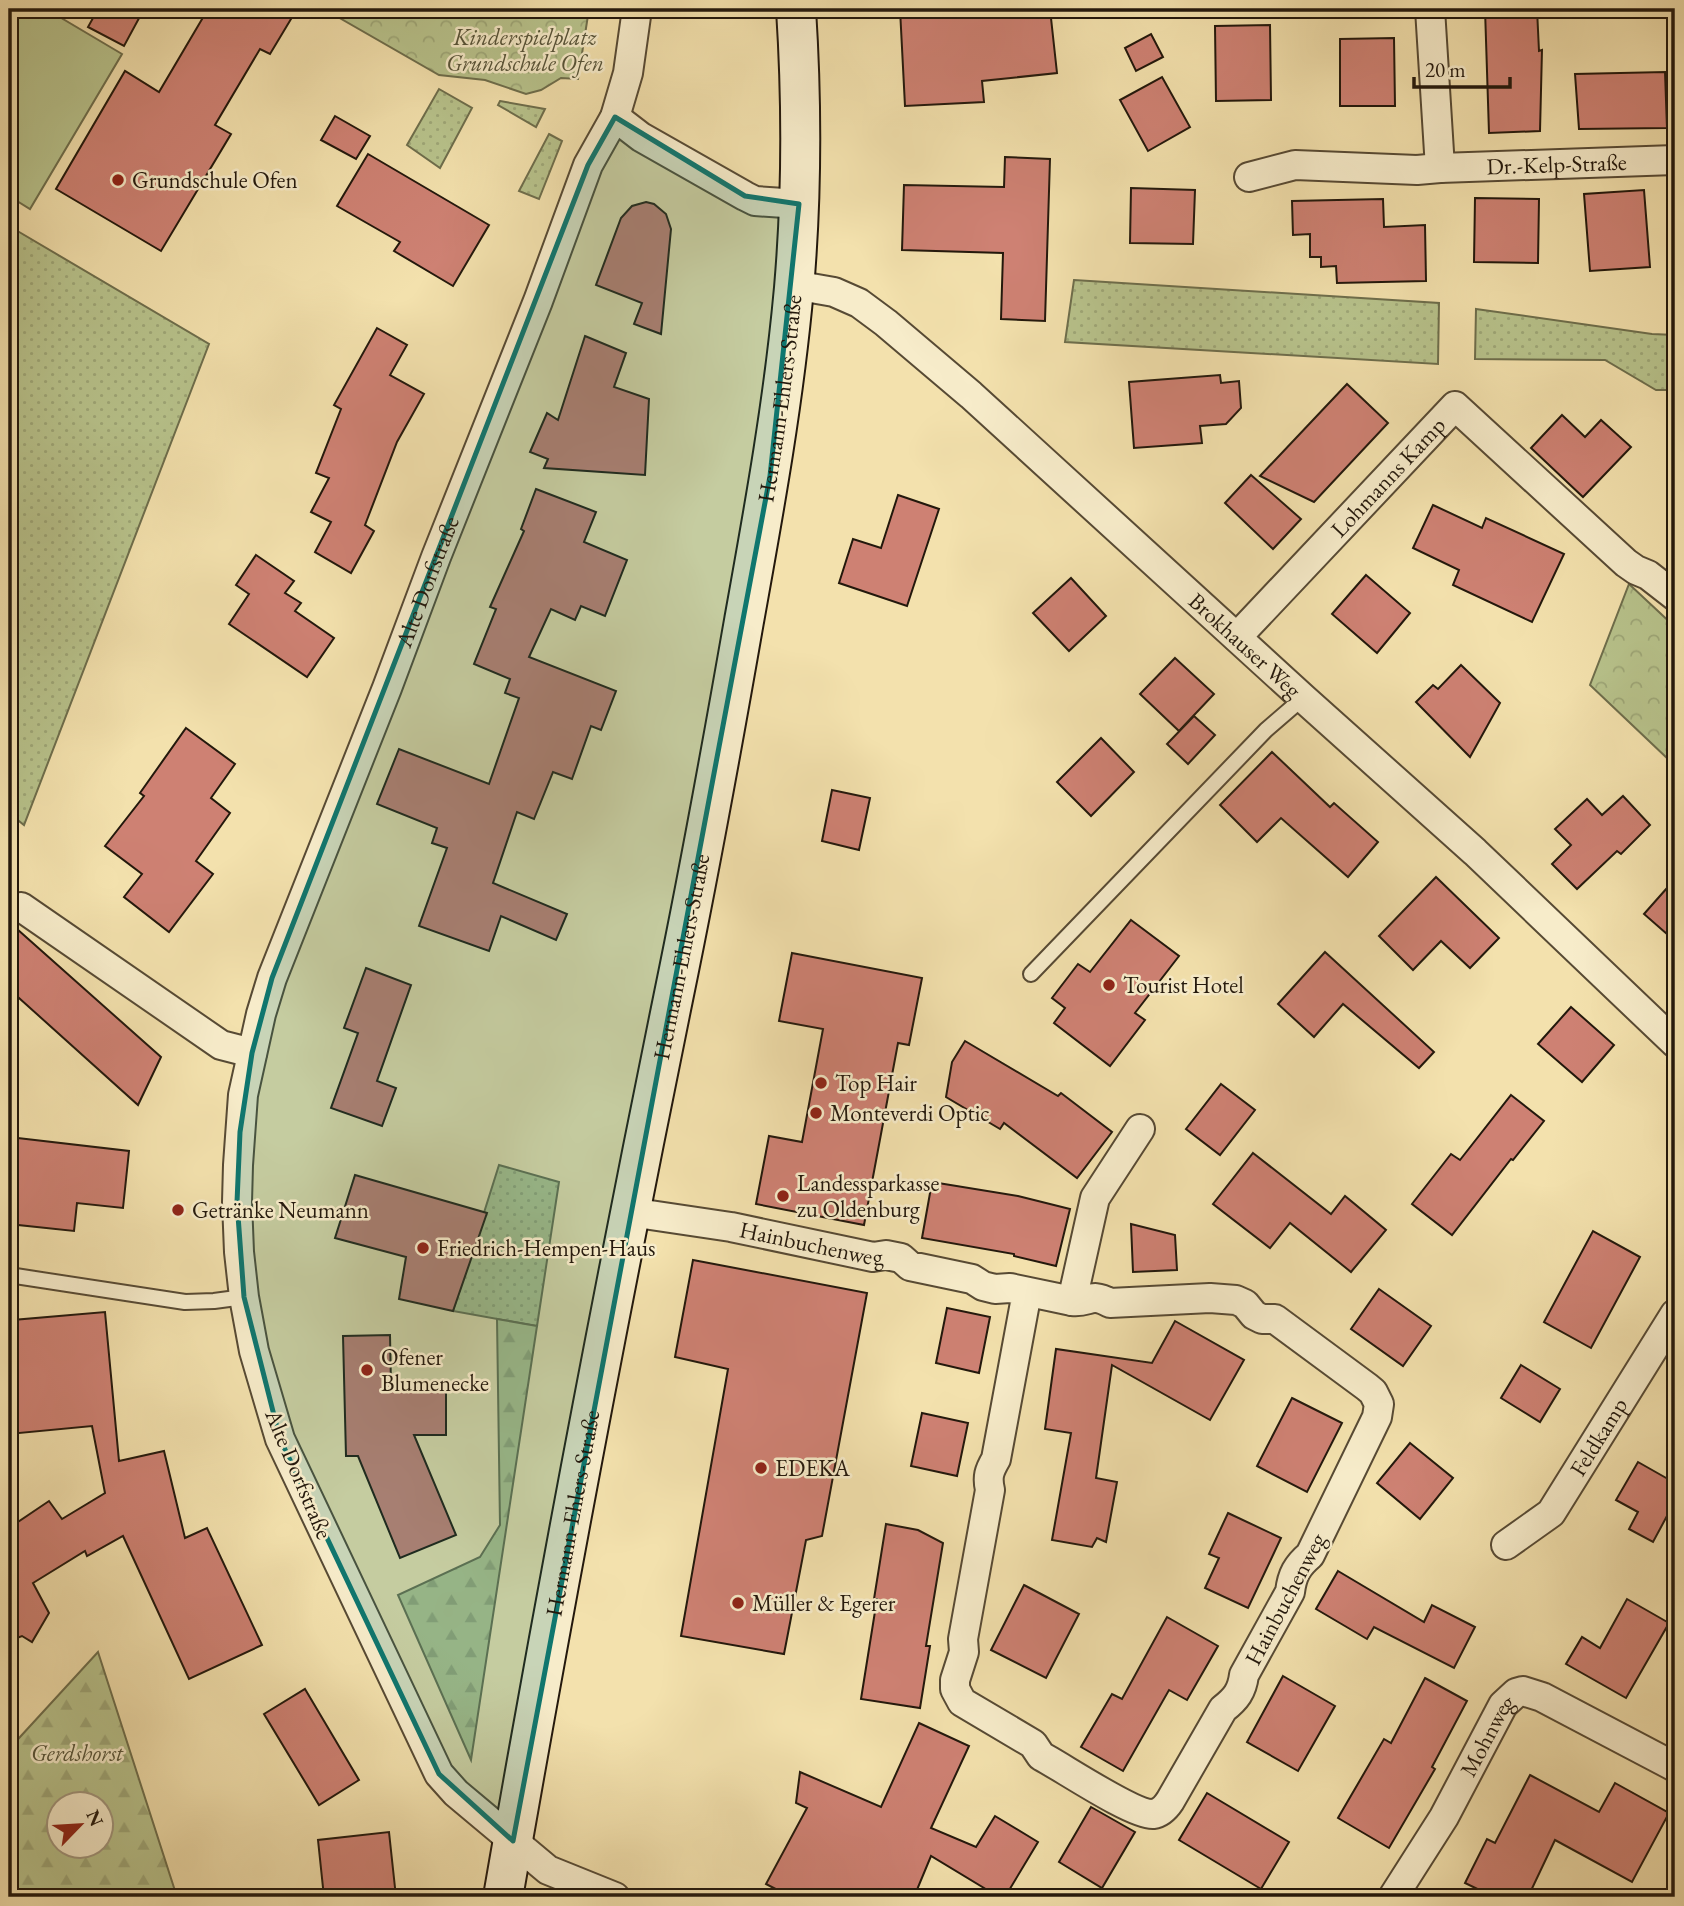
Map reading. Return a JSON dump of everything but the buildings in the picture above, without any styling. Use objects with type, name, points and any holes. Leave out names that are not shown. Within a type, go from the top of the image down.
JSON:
[{"type":"street","name":"Alte Dorfstraße","points":[[615,1897],[548,1870],[456,1793],[439,1774],[280,1439],[254,1351],[244,1297],[237,1190],[243,1096],[272,978],[382,701],[588,165],[615,117],[628,73],[637,9]]},
{"type":"street","name":"Hermann-Ehlers-Straße","points":[[503,1897],[545,1649],[705,845],[770,476],[794,285],[799,204],[801,115],[796,9]]},
{"type":"street","points":[[1430,9],[1440,168]]},
{"type":"street","points":[[615,117],[641,137],[745,197],[755,201],[799,204]]},
{"type":"street","name":"Dr.-Kelp-Straße","points":[[1249,177],[1295,165],[1418,170],[1675,160]]},
{"type":"street","name":"Brokhauser Weg","points":[[794,285],[823,289],[847,298],[886,323],[1008,428],[1475,852],[1675,1043]]},
{"type":"street","name":"Lohmanns Kamp","points":[[1237,637],[1455,406],[1626,563],[1648,575],[1675,596]]},
{"type":"street","points":[[15,902],[221,1045],[252,1053]]},
{"type":"street","points":[[1072,1301],[1095,1198],[1140,1129]]},
{"type":"street","name":"Hainbuchenweg","points":[[630,1212],[731,1227],[873,1257],[886,1255],[901,1258],[910,1266],[972,1279],[983,1286],[1027,1292],[1072,1301],[1090,1297],[1101,1298],[1110,1303],[1210,1298],[1236,1300],[1245,1304],[1254,1315],[1262,1319],[1275,1319],[1311,1343],[1373,1392],[1379,1404],[1377,1417],[1310,1555],[1299,1565],[1291,1578],[1290,1592],[1244,1675],[1242,1688],[1234,1700],[1223,1709],[1170,1801],[1156,1814],[1134,1808],[1041,1756],[1033,1744],[962,1702],[955,1689],[955,1680],[964,1652],[963,1639],[990,1490],[987,1478],[996,1460],[1027,1292]]},
{"type":"street","name":"Feldkamp","points":[[1506,1545],[1551,1513],[1675,1314]]},
{"type":"street","name":"Mohnweg","points":[[1392,1897],[1444,1817],[1497,1713],[1516,1693],[1523,1691],[1542,1697],[1675,1767]]},
{"type":"lane","points":[[1031,974],[1266,730],[1303,698]]},
{"type":"lane","points":[[9,1275],[185,1302],[244,1297]]},
{"type":"highlighted area","points":[[615,117],[745,196],[799,204],[770,476],[513,1841],[439,1774],[280,1439],[244,1297],[237,1202],[240,1132],[252,1053],[272,978],[588,165]]},
{"type":"green space","points":[[9,9],[46,9],[122,54],[30,209],[9,196]]},
{"type":"green space","name":"Kinderspielplatz Grundschule Ofen","points":[[324,9],[589,9],[578,79],[561,78],[541,90],[526,94],[485,80],[439,75]]},
{"type":"green space","points":[[439,89],[472,108],[440,168],[407,145]]},
{"type":"green space","points":[[500,101],[545,109],[536,127],[498,105]]},
{"type":"green space","points":[[549,134],[562,141],[539,199],[519,191]]},
{"type":"green space","points":[[9,226],[209,344],[24,825],[9,813]]},
{"type":"green space","points":[[1074,280],[1439,303],[1438,364],[1065,342]]},
{"type":"green space","points":[[1476,309],[1675,335],[1675,390],[1656,390],[1605,360],[1475,359]]},
{"type":"green space","points":[[1629,584],[1675,627],[1675,751],[1668,759],[1590,685]]},
{"type":"green space","points":[[499,1165],[559,1182],[537,1326],[453,1311]]},
{"type":"green space","points":[[497,1319],[537,1326],[471,1760],[398,1595],[480,1557],[500,1525]]},
{"type":"green space","name":"Gerdshorst","points":[[98,1652],[177,1897],[9,1897],[9,1749]]},
{"type":"place","name":"Grundschule Ofen","points":[[118,180]]},
{"type":"place","name":"Tourist Hotel","points":[[1109,985]]},
{"type":"place","name":"Top Hair","points":[[821,1083]]},
{"type":"place","name":"Monteverdi Optic","points":[[816,1113]]},
{"type":"place","name":"Landessparkasse zu Oldenburg","points":[[783,1196]]},
{"type":"place","name":"Getränke Neumann","points":[[178,1210]]},
{"type":"place","name":"Friedrich-Hempen-Haus","points":[[423,1248]]},
{"type":"place","name":"Ofener Blumenecke","points":[[367,1370]]},
{"type":"place","name":"EDEKA","points":[[761,1468]]},
{"type":"place","name":"Müller & Egerer","points":[[738,1603]]}]
